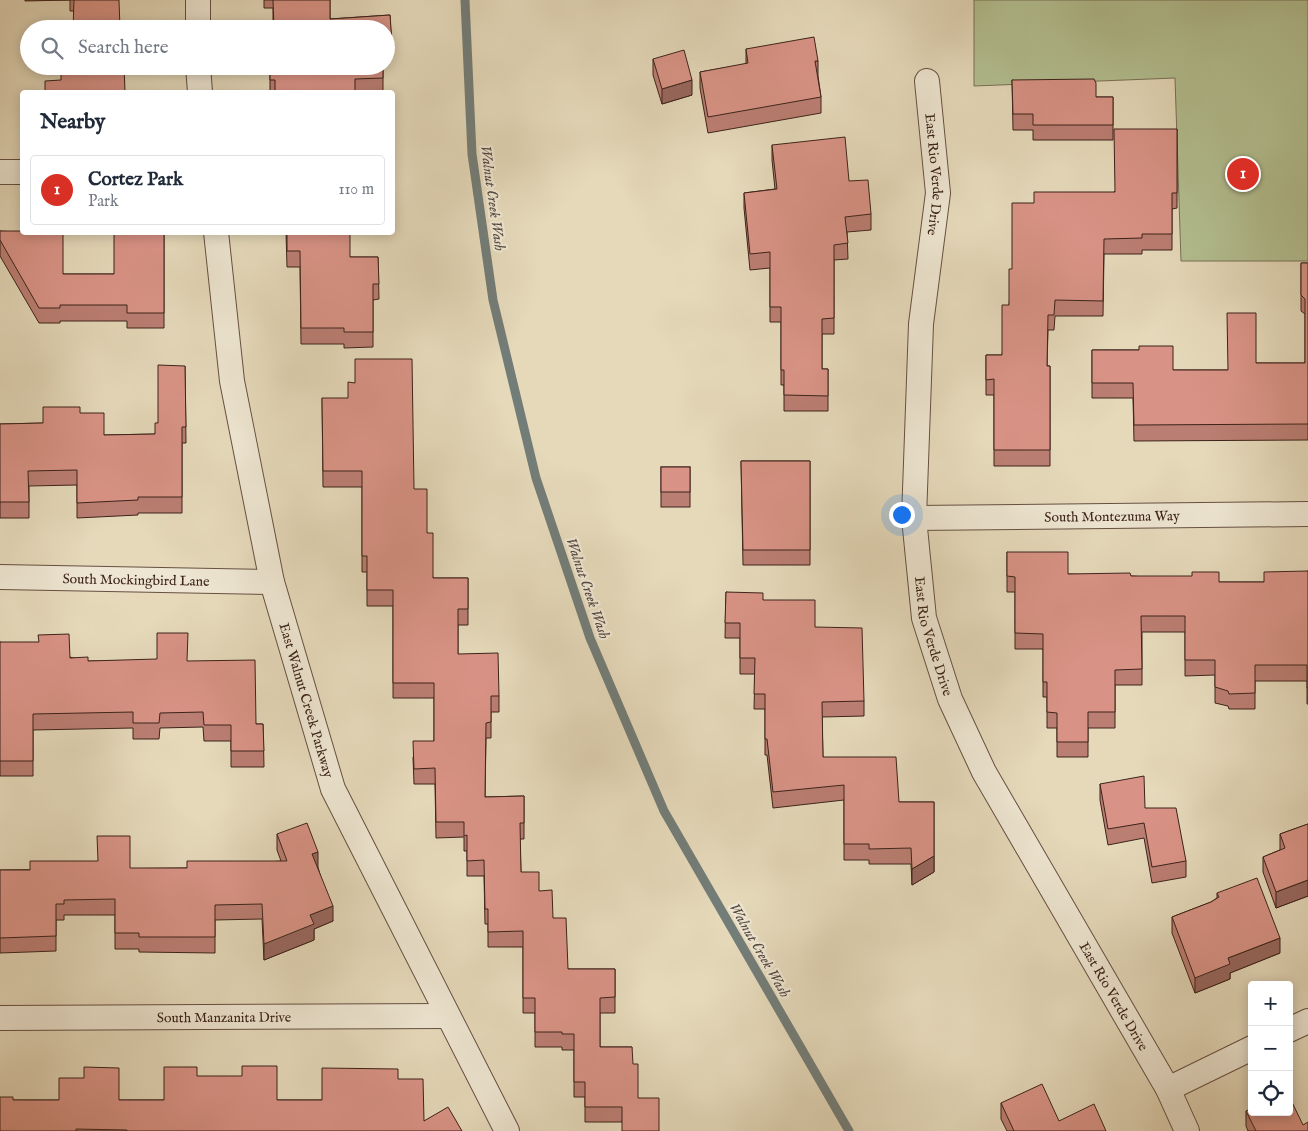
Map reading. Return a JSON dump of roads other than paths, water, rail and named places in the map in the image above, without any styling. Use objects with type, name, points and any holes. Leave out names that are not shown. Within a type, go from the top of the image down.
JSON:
[{"type":"street","points":[[198,0],[198,20]]},
{"type":"street","points":[[199,75],[200,90]]},
{"type":"street","name":"East Rio Verde Drive","points":[[927,81],[938,193],[922,324],[914,518],[924,618],[950,699],[984,772],[1168,1089],[1187,1131]]},
{"type":"street","points":[[0,172],[20,172]]},
{"type":"street","name":"East Walnut Creek Parkway","points":[[216,235],[232,382],[272,582],[333,789],[507,1131]]},
{"type":"street","name":"South Montezuma Way","points":[[914,518],[1308,514]]},
{"type":"street","name":"South Mockingbird Lane","points":[[0,577],[272,582]]},
{"type":"street","name":"South Manzanita Drive","points":[[0,1018],[447,1016]]},
{"type":"street","points":[[1293,1028],[1308,1021]]},
{"type":"street","points":[[1168,1089],[1248,1050]]},
{"type":"waterway","name":"Walnut Creek Wash","points":[[465,0],[472,154],[493,300],[536,478],[590,638],[664,811],[849,1131]]},
{"type":"place","name":"Cortez Park","points":[[1243,174]]}]
